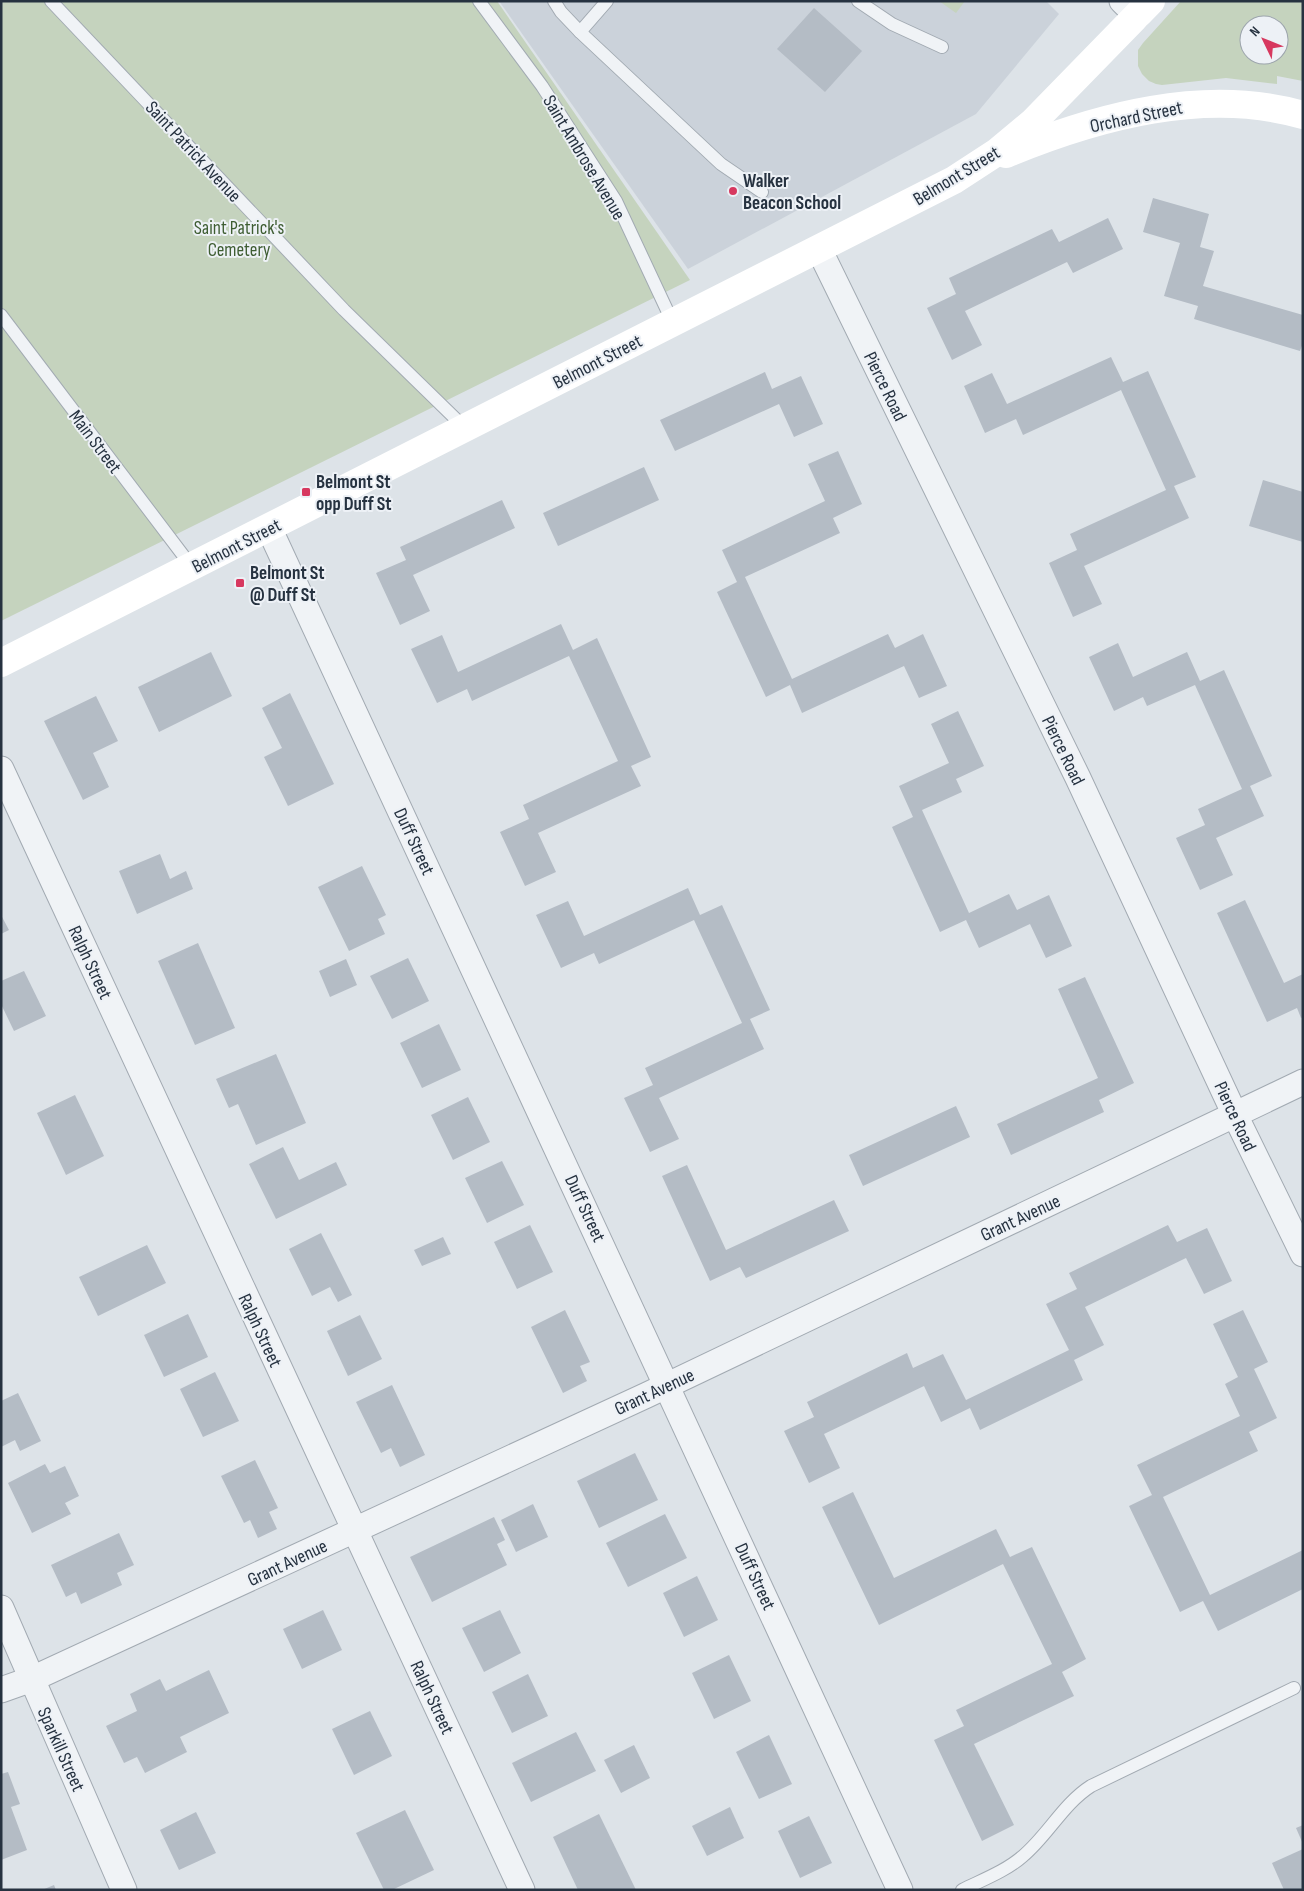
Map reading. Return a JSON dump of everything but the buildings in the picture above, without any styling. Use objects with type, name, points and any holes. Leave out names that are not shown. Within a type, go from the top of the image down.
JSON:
[{"type":"main road","name":"Belmont Street","points":[[1,663],[819,249],[975,167],[997,152],[1033,122],[1137,6]]},
{"type":"main road","name":"Orchard Street","points":[[975,167],[1070,131],[1163,107],[1203,104],[1244,104],[1303,115]]},
{"type":"street","name":"Pierce Road","points":[[819,249],[1078,778],[1235,1114],[1303,1254]]},
{"type":"street","name":"Duff Street","points":[[270,528],[900,1890]]},
{"type":"street","name":"Ralph Street","points":[[1,769],[522,1890]]},
{"type":"street","name":"Grant Avenue","points":[[1,1690],[32,1679],[668,1385],[1303,1082]]},
{"type":"street","name":"Sparkill Street","points":[[1,1608],[124,1890]]},
{"type":"lane","name":"Saint Patrick Avenue","points":[[51,1],[344,310],[465,428]]},
{"type":"lane","name":"Saint Ambrose Avenue","points":[[479,1],[542,86],[616,201],[673,323]]},
{"type":"lane","points":[[554,1],[561,12],[580,32],[721,164],[762,192]]},
{"type":"lane","points":[[580,32],[607,1]]},
{"type":"lane","points":[[858,1],[892,24],[942,47]]},
{"type":"lane","name":"Main Street","points":[[1,315],[192,567]]},
{"type":"lane","points":[[962,1890],[1013,1864],[1023,1856],[1073,1800],[1091,1786],[1294,1688]]},
{"type":"shaded area","name":"Walker Beacon School","points":[[499,1],[1046,1],[1059,14],[976,114],[688,269]]},
{"type":"green space","name":"Saint Patrick's Cemetery","points":[[1,1],[497,1],[690,280],[1,621]]},
{"type":"green space","points":[[939,1],[965,1],[956,13]]},
{"type":"green space","points":[[1181,1],[1303,1],[1303,81],[1277,76],[1277,84],[1226,78],[1162,85],[1156,84],[1149,81],[1142,74],[1138,66],[1138,50]]},
{"type":"place","name":"Walker Beacon School","points":[[733,191]]},
{"type":"place","name":"Belmont St opp Duff St","points":[[306,492]]},
{"type":"place","name":"Belmont St @ Duff St","points":[[240,583]]}]
